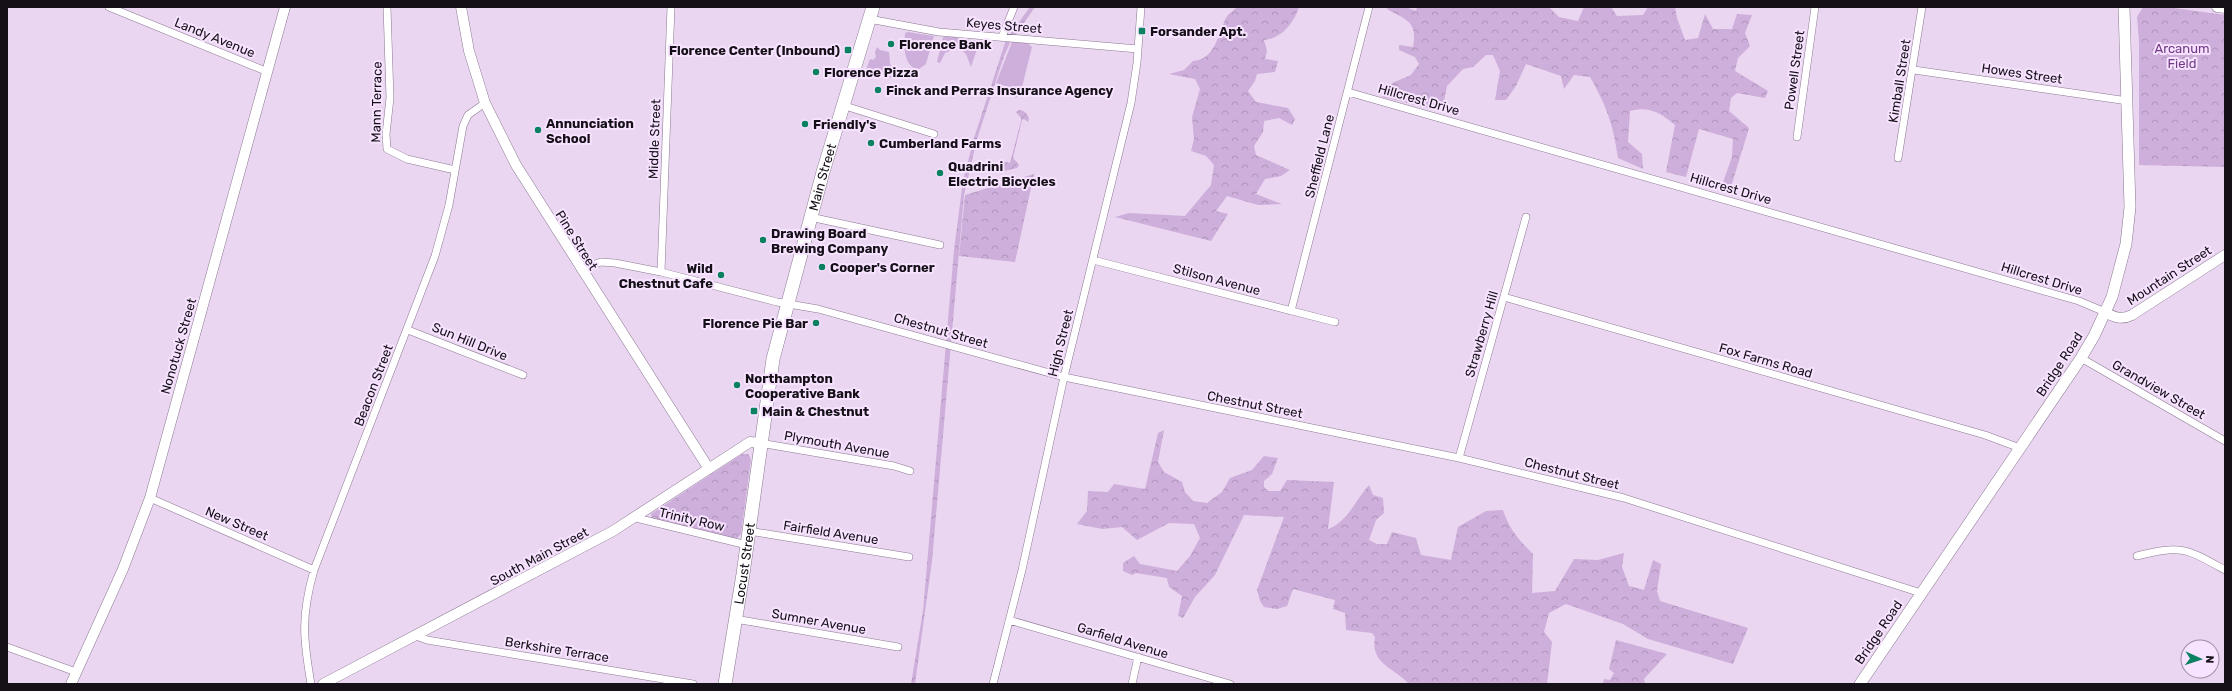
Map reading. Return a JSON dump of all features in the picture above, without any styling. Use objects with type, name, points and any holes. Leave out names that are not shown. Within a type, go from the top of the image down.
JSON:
[{"type":"highway","name":"Main Street","points":[[760,443],[771,368],[786,303],[842,105],[871,13]]},
{"type":"highway","name":"Locust Street","points":[[725,684],[747,545],[760,443]]},
{"type":"main road","name":"Nonotuck Street","points":[[71,684],[123,569],[150,498],[285,7]]},
{"type":"main road","name":"Pine Street","points":[[461,7],[469,51],[485,103],[516,165],[580,269],[709,469]]},
{"type":"main road","name":"Bridge Road","points":[[1860,684],[2081,358],[2106,312],[2120,271],[2128,230],[2130,207],[2124,7]]},
{"type":"main road","points":[[2217,7],[2225,8]]},
{"type":"main road","name":"Mountain Street","points":[[2106,312],[2115,318],[2125,318],[2132,315],[2225,255]]},
{"type":"main road","name":"South Main Street","points":[[323,684],[593,542],[750,442],[760,443]]},
{"type":"street","name":"Landy Avenue","points":[[108,7],[268,72]]},
{"type":"street","name":"Mann Terrace","points":[[387,7],[390,98],[386,134],[387,149],[406,159],[455,170]]},
{"type":"street","name":"Middle Street","points":[[661,272],[672,7]]},
{"type":"street","points":[[1002,37],[1014,7]]},
{"type":"street","name":"High Street","points":[[993,684],[1064,377],[1131,103],[1138,49],[1141,7]]},
{"type":"street","name":"Sheffield Lane","points":[[1291,310],[1369,7]]},
{"type":"street","name":"Powell Street","points":[[1797,137],[1815,7]]},
{"type":"street","name":"Kimball Street","points":[[1898,158],[1914,70],[1922,7]]},
{"type":"street","name":"Keyes Street","points":[[871,13],[928,30],[1138,49]]},
{"type":"street","name":"Howes Street","points":[[1914,70],[2128,101]]},
{"type":"street","name":"Hillcrest Drive","points":[[1348,92],[2064,297],[2106,312]]},
{"type":"street","name":"Beacon Street","points":[[311,684],[304,642],[304,617],[314,570],[408,330],[435,256],[455,170],[463,126],[468,115],[485,103]]},
{"type":"street","points":[[842,105],[934,134]]},
{"type":"street","points":[[810,216],[940,245]]},
{"type":"street","name":"Strawberry Hill","points":[[1459,458],[1526,217]]},
{"type":"street","name":"Stilson Avenue","points":[[1093,260],[1335,322]]},
{"type":"street","name":"Chestnut Street","points":[[580,269],[605,262],[661,272],[824,311],[1064,377],[1459,458],[1639,502],[1921,593]]},
{"type":"street","name":"Fox Farms Road","points":[[1504,297],[1986,435],[2020,448]]},
{"type":"street","name":"Sun Hill Drive","points":[[408,330],[523,375]]},
{"type":"street","name":"Grandview Street","points":[[2081,358],[2225,441]]},
{"type":"street","name":"Plymouth Avenue","points":[[760,443],[894,466],[910,471]]},
{"type":"street","name":"New Street","points":[[150,498],[314,570]]},
{"type":"street","name":"Trinity Row","points":[[632,517],[747,545]]},
{"type":"street","name":"Fairfield Avenue","points":[[749,531],[909,557]]},
{"type":"street","points":[[2136,556],[2162,550],[2175,549],[2189,551],[2225,570]]},
{"type":"street","name":"Sumner Avenue","points":[[736,619],[898,647]]},
{"type":"street","name":"Garfield Avenue","points":[[1009,620],[1230,684]]},
{"type":"street","name":"Berkshire Terrace","points":[[416,636],[427,640],[693,684]]},
{"type":"street","points":[[7,647],[76,672]]},
{"type":"street","points":[[1132,684],[1138,657]]},
{"type":"green space","points":[[1030,7],[1035,7],[1010,43],[1004,56],[977,139],[964,195],[932,561],[915,684],[911,684],[923,611],[954,250],[963,181],[974,138],[1006,40]]},
{"type":"green space","points":[[1237,7],[1299,7],[1294,19],[1286,29],[1276,37],[1264,40],[1267,51],[1265,59],[1278,61],[1275,72],[1257,74],[1255,81],[1248,91],[1256,102],[1288,108],[1295,119],[1292,125],[1279,118],[1264,121],[1263,132],[1254,146],[1256,155],[1290,170],[1281,176],[1265,179],[1256,194],[1282,204],[1258,205],[1227,196],[1216,211],[1228,214],[1211,241],[1115,217],[1129,213],[1185,216],[1211,185],[1214,165],[1206,156],[1191,151],[1194,139],[1192,117],[1200,89],[1195,79],[1169,74],[1184,70],[1193,61],[1200,60],[1206,56],[1215,45],[1227,17]]},
{"type":"green space","points":[[1388,7],[1405,7],[1416,11],[1417,7],[1549,7],[1559,17],[1578,21],[1584,7],[1611,7],[1617,16],[1643,15],[1648,7],[1675,7],[1677,18],[1685,40],[1698,38],[1705,14],[1713,29],[1732,29],[1737,14],[1752,15],[1745,33],[1750,46],[1738,58],[1735,71],[1768,91],[1765,98],[1737,93],[1731,98],[1729,111],[1749,128],[1730,190],[1721,188],[1732,157],[1733,139],[1699,129],[1686,177],[1666,172],[1675,125],[1659,114],[1649,110],[1643,109],[1630,111],[1628,142],[1642,154],[1643,169],[1618,158],[1614,135],[1608,116],[1590,77],[1574,75],[1564,89],[1561,76],[1526,64],[1516,86],[1506,100],[1495,100],[1500,71],[1493,55],[1486,55],[1473,67],[1463,69],[1447,86],[1444,101],[1432,109],[1382,97],[1392,83],[1411,75],[1419,64],[1415,57],[1399,50],[1399,45],[1413,47],[1414,32],[1412,26],[1405,19],[1387,9]]},
{"type":"green space","name":"Arcanum Field","points":[[2143,7],[2167,7],[2225,15],[2225,167],[2139,165],[2139,41],[2137,17]]},
{"type":"green space","points":[[908,32],[934,36],[926,64],[919,69],[910,65],[907,60],[905,33]]},
{"type":"green space","points":[[943,37],[956,37],[959,39],[957,48],[945,53],[940,63],[937,62]]},
{"type":"green space","points":[[960,39],[981,41],[971,67],[966,54],[959,48]]},
{"type":"green space","points":[[1012,42],[1027,43],[1032,47],[1020,95],[1015,98],[1011,88],[996,83]]},
{"type":"green space","points":[[877,47],[880,50],[889,52],[890,63],[895,79],[866,70],[870,59],[873,60],[876,57],[875,52]]},
{"type":"green space","points":[[1019,110],[1027,114],[1029,120],[1028,122],[1024,119],[1022,120],[1013,158],[1019,165],[1017,168],[1004,171],[1001,169],[1003,161],[1010,163],[1021,121],[1021,118],[1016,112]]},
{"type":"green space","points":[[1034,174],[1015,262],[959,256],[965,195]]},
{"type":"green space","points":[[1164,430],[1158,462],[1164,472],[1182,482],[1185,492],[1193,501],[1207,503],[1222,492],[1230,478],[1252,470],[1264,456],[1278,458],[1272,474],[1264,481],[1264,487],[1268,491],[1280,491],[1287,480],[1334,482],[1328,529],[1335,526],[1346,516],[1369,485],[1373,495],[1383,498],[1384,513],[1376,520],[1369,540],[1377,544],[1387,544],[1392,532],[1416,538],[1421,555],[1451,560],[1458,527],[1486,511],[1503,510],[1508,523],[1515,534],[1533,554],[1532,593],[1555,591],[1574,559],[1598,560],[1624,553],[1622,567],[1629,586],[1644,590],[1653,560],[1661,564],[1657,591],[1660,601],[1748,628],[1733,664],[1648,639],[1623,624],[1566,604],[1549,613],[1544,632],[1552,642],[1547,684],[1409,684],[1380,660],[1376,653],[1374,646],[1375,637],[1372,633],[1346,630],[1345,613],[1333,609],[1335,600],[1293,589],[1287,606],[1277,609],[1264,607],[1260,601],[1257,590],[1284,517],[1244,515],[1215,575],[1195,597],[1183,618],[1178,616],[1182,596],[1169,587],[1167,578],[1136,573],[1132,575],[1123,571],[1123,563],[1134,556],[1140,564],[1177,571],[1190,556],[1200,538],[1194,524],[1169,523],[1137,540],[1122,527],[1102,529],[1077,524],[1087,511],[1088,491],[1108,492],[1114,484],[1145,489],[1158,433]]},
{"type":"green space","points":[[742,454],[748,454],[751,459],[741,534],[736,539],[652,519],[651,514]]},
{"type":"green space","points":[[1616,640],[1667,654],[1644,679],[1645,684],[1603,684],[1604,679],[1610,680],[1614,673],[1609,669]]},
{"type":"place","name":"Forsander Apt.","points":[[1142,31]]},
{"type":"place","name":"Florence Bank","points":[[891,44]]},
{"type":"place","name":"Florence Center (Inbound)","points":[[848,50]]},
{"type":"place","name":"Florence Pizza","points":[[816,72]]},
{"type":"place","name":"Finck and Perras Insurance Agency","points":[[878,90]]},
{"type":"place","name":"Friendly's","points":[[805,124]]},
{"type":"place","name":"Annunciation School","points":[[538,130]]},
{"type":"place","name":"Cumberland Farms","points":[[871,143]]},
{"type":"place","name":"Quadrini Electric Bicycles","points":[[940,173]]},
{"type":"place","name":"Drawing Board Brewing Company","points":[[763,240]]},
{"type":"place","name":"Cooper's Corner","points":[[822,267]]},
{"type":"place","name":"Wild Chestnut Cafe","points":[[721,275]]},
{"type":"place","name":"Florence Pie Bar","points":[[816,323]]},
{"type":"place","name":"Northampton Cooperative Bank","points":[[737,385]]},
{"type":"place","name":"Main & Chestnut","points":[[754,411]]}]
